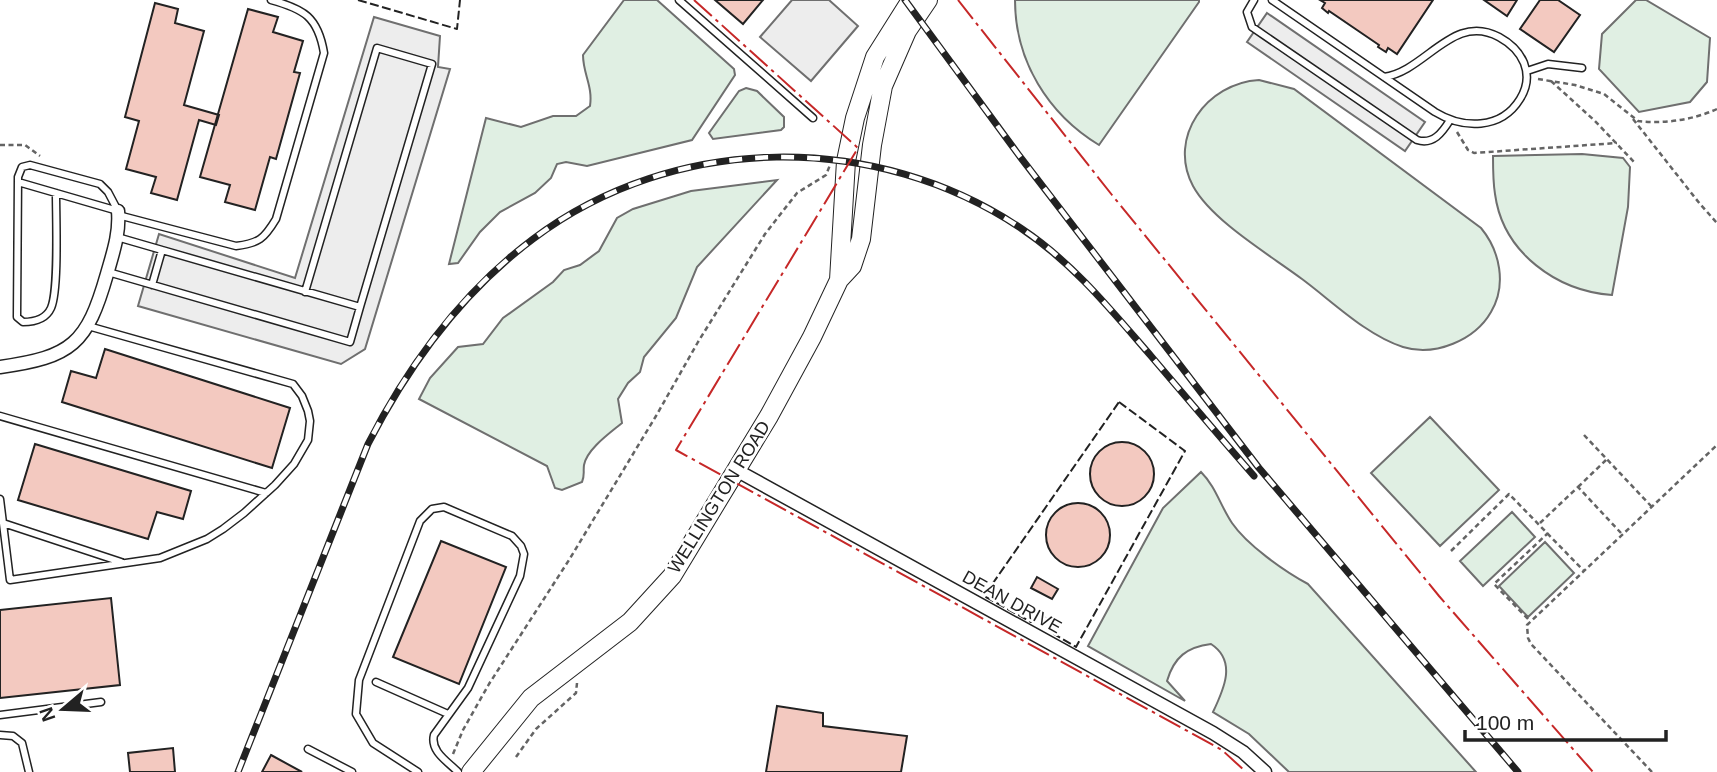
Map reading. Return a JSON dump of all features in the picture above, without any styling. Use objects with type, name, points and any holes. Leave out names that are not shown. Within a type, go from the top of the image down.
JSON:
[{"type":"main road","name":"WELLINGTON ROAD","points":[[839,280],[846,161],[855,118],[875,58],[911,0]]},
{"type":"main road","name":"WELLINGTON ROAD","points":[[471,772],[531,698],[629,622],[671,576],[736,470],[813,337],[839,280],[852,266],[861,239],[872,145],[883,86],[907,31],[928,0]]},
{"type":"street","points":[[0,367],[36,362],[53,356],[82,337],[108,272],[117,237],[118,213]]},
{"type":"street","name":"DEAN DRIVE","points":[[736,470],[1222,738],[1265,772]]},
{"type":"lane","points":[[18,183],[236,246],[250,244],[266,236],[276,219],[324,53],[321,36],[310,16],[294,6],[271,0]]},
{"type":"lane","points":[[679,0],[813,118]]},
{"type":"lane","points":[[1254,0],[1247,12],[1252,27],[1417,140],[1426,142],[1438,136],[1450,120]]},
{"type":"lane","points":[[1272,0],[1384,77],[1450,120],[1479,124],[1501,118],[1517,104],[1523,93],[1527,74],[1523,60],[1515,49],[1505,40],[1482,30],[1455,35],[1408,69],[1384,77]]},
{"type":"lane","points":[[108,272],[351,342],[432,64],[377,48],[305,292]]},
{"type":"lane","points":[[1527,74],[1548,64],[1582,68]]},
{"type":"lane","points":[[56,193],[54,293],[51,309],[38,320],[23,322],[16,317],[18,183],[22,167],[30,165],[104,188],[118,213]]},
{"type":"lane","points":[[117,237],[360,307]]},
{"type":"lane","points":[[152,285],[162,250]]},
{"type":"lane","points":[[0,499],[10,580],[160,558],[206,539],[244,513],[294,464],[308,440],[308,411],[293,384],[88,326]]},
{"type":"lane","points":[[0,416],[266,493]]},
{"type":"lane","points":[[418,772],[373,743],[356,713],[359,680],[420,521],[432,509],[444,507],[512,536],[524,554],[520,576],[468,688],[434,735],[434,749],[458,772]]},
{"type":"lane","points":[[3,523],[125,563]]},
{"type":"lane","points":[[376,682],[448,714]]},
{"type":"lane","points":[[0,715],[101,702]]},
{"type":"lane","points":[[0,735],[13,736],[22,743],[29,772]]},
{"type":"lane","points":[[308,749],[352,772]]},
{"type":"path","points":[[1527,74],[1605,94],[1641,122],[1705,115],[1717,109]]},
{"type":"path","points":[[1551,81],[1634,162]]},
{"type":"path","points":[[1631,116],[1717,223]]},
{"type":"path","points":[[1450,120],[1465,146],[1474,153],[1617,143]]},
{"type":"path","points":[[0,145],[25,145],[42,159]]},
{"type":"path","points":[[449,764],[463,730],[489,684],[569,560],[765,234],[797,193],[826,175],[830,163]]},
{"type":"path","points":[[1584,435],[1651,506]]},
{"type":"path","points":[[1652,772],[1531,644],[1526,629],[1529,621],[1717,445]]},
{"type":"path","points":[[1539,524],[1607,460]]},
{"type":"path","points":[[1578,487],[1621,533]]},
{"type":"path","points":[[1451,551],[1509,494],[1583,570]]},
{"type":"path","points":[[1529,621],[1494,584],[1548,533]]},
{"type":"path","points":[[516,757],[536,729],[576,693],[578,681]]},
{"type":"green space","points":[[624,0],[657,0],[734,69],[735,75],[692,140],[587,166],[566,162],[557,164],[551,178],[535,193],[500,212],[480,232],[458,263],[449,264],[486,118],[521,127],[553,116],[576,116],[590,106],[583,55]]},
{"type":"green space","points":[[1015,0],[1199,2],[1099,145],[1064,118],[1038,84],[1021,44]]},
{"type":"green space","points":[[1636,0],[1646,0],[1710,38],[1707,82],[1690,102],[1639,112],[1599,69],[1602,34]]},
{"type":"green space","points":[[1259,80],[1294,89],[1481,228],[1493,247],[1500,280],[1496,302],[1475,331],[1453,344],[1428,350],[1415,350],[1389,342],[1350,317],[1243,237],[1202,199],[1186,168],[1185,149],[1189,132],[1208,102],[1240,83]]},
{"type":"green space","points":[[746,88],[757,91],[784,117],[784,127],[781,130],[713,139],[709,133],[739,91]]},
{"type":"green space","points":[[1582,154],[1623,158],[1630,167],[1628,207],[1612,295],[1572,286],[1536,265],[1521,251],[1509,234],[1500,215],[1495,194],[1493,156]]},
{"type":"green space","points":[[777,180],[697,267],[676,318],[644,357],[640,372],[628,383],[618,399],[622,423],[590,453],[584,465],[582,482],[562,490],[555,488],[547,466],[419,399],[430,378],[458,347],[483,344],[503,318],[553,282],[564,270],[580,265],[599,251],[617,218],[633,209],[691,191]]},
{"type":"green space","points":[[1430,417],[1499,490],[1440,546],[1371,473]]},
{"type":"green space","points":[[1201,472],[1228,516],[1247,540],[1308,584],[1476,772],[1289,772],[1249,734],[1213,712],[1224,685],[1226,667],[1219,651],[1211,644],[1188,651],[1173,666],[1167,681],[1185,701],[1088,646],[1163,508]]},
{"type":"green space","points":[[1512,512],[1535,537],[1483,586],[1460,561]]},
{"type":"green space","points":[[1545,542],[1574,573],[1528,617],[1499,586]]},
{"type":"shaded area","points":[[792,0],[829,0],[858,26],[811,81],[760,37]]},
{"type":"shaded area","points":[[1267,13],[1425,122],[1405,151],[1247,42]]},
{"type":"shaded area","points":[[374,17],[440,36],[438,67],[450,69],[365,349],[341,364],[138,306],[159,234],[295,278]]},
{"type":"building","points":[[715,0],[763,0],[743,24]]},
{"type":"building","points":[[1320,0],[1433,0],[1397,54],[1388,48],[1386,52],[1329,11],[1328,13],[1322,8],[1325,3]]},
{"type":"building","points":[[1484,0],[1517,0],[1507,16]]},
{"type":"building","points":[[1540,0],[1558,0],[1580,15],[1554,52],[1520,29]]},
{"type":"building","points":[[155,3],[178,9],[175,23],[204,31],[184,105],[219,115],[216,125],[199,120],[177,200],[151,193],[156,177],[126,169],[139,121],[125,117]]},
{"type":"building","points":[[248,9],[278,17],[273,32],[303,41],[294,72],[300,73],[276,159],[270,157],[255,210],[225,202],[230,185],[200,177]]},
{"type":"building","points":[[105,349],[290,408],[272,468],[62,402],[71,371],[96,378]]},
{"type":"building","points":[[1116,442],[1128,442],[1145,451],[1152,462],[1152,486],[1145,497],[1128,506],[1116,506],[1104,501],[1095,492],[1090,480],[1090,468],[1095,456],[1104,447]]},
{"type":"building","points":[[35,444],[191,491],[183,519],[157,512],[148,539],[18,500]]},
{"type":"building","points":[[1072,503],[1084,503],[1101,512],[1108,523],[1108,547],[1101,558],[1084,567],[1072,567],[1060,562],[1051,553],[1046,541],[1046,529],[1051,517],[1060,508]]},
{"type":"building","points":[[441,541],[506,567],[459,684],[393,657]]},
{"type":"building","points":[[1037,577],[1058,589],[1052,599],[1031,588]]},
{"type":"building","points":[[111,598],[120,685],[0,698],[0,610]]},
{"type":"building","points":[[777,706],[823,713],[823,726],[907,736],[901,772],[766,772]]},
{"type":"building","points":[[173,748],[175,772],[130,772],[128,753]]},
{"type":"building","points":[[271,755],[302,772],[262,772]]},
{"type":"railway","points":[[905,0],[1018,154],[1259,468],[1518,772]]},
{"type":"railway","points":[[238,772],[368,444],[419,358],[460,307],[507,260],[533,239],[589,204],[649,179],[712,163],[776,157],[841,161],[904,174],[965,197],[1022,229],[1075,272],[1254,476]]},
{"type":"fence","points":[[358,0],[457,29],[460,0]]},
{"type":"fence","points":[[1119,402],[1185,451],[1076,647],[1054,634],[1054,623],[1043,616],[1031,622],[984,596],[1119,402]]},
{"type":"power","points":[[694,0],[858,148],[676,450],[1222,750],[1246,772]]},
{"type":"power","points":[[958,0],[1112,195],[1439,596],[1593,772]]}]
